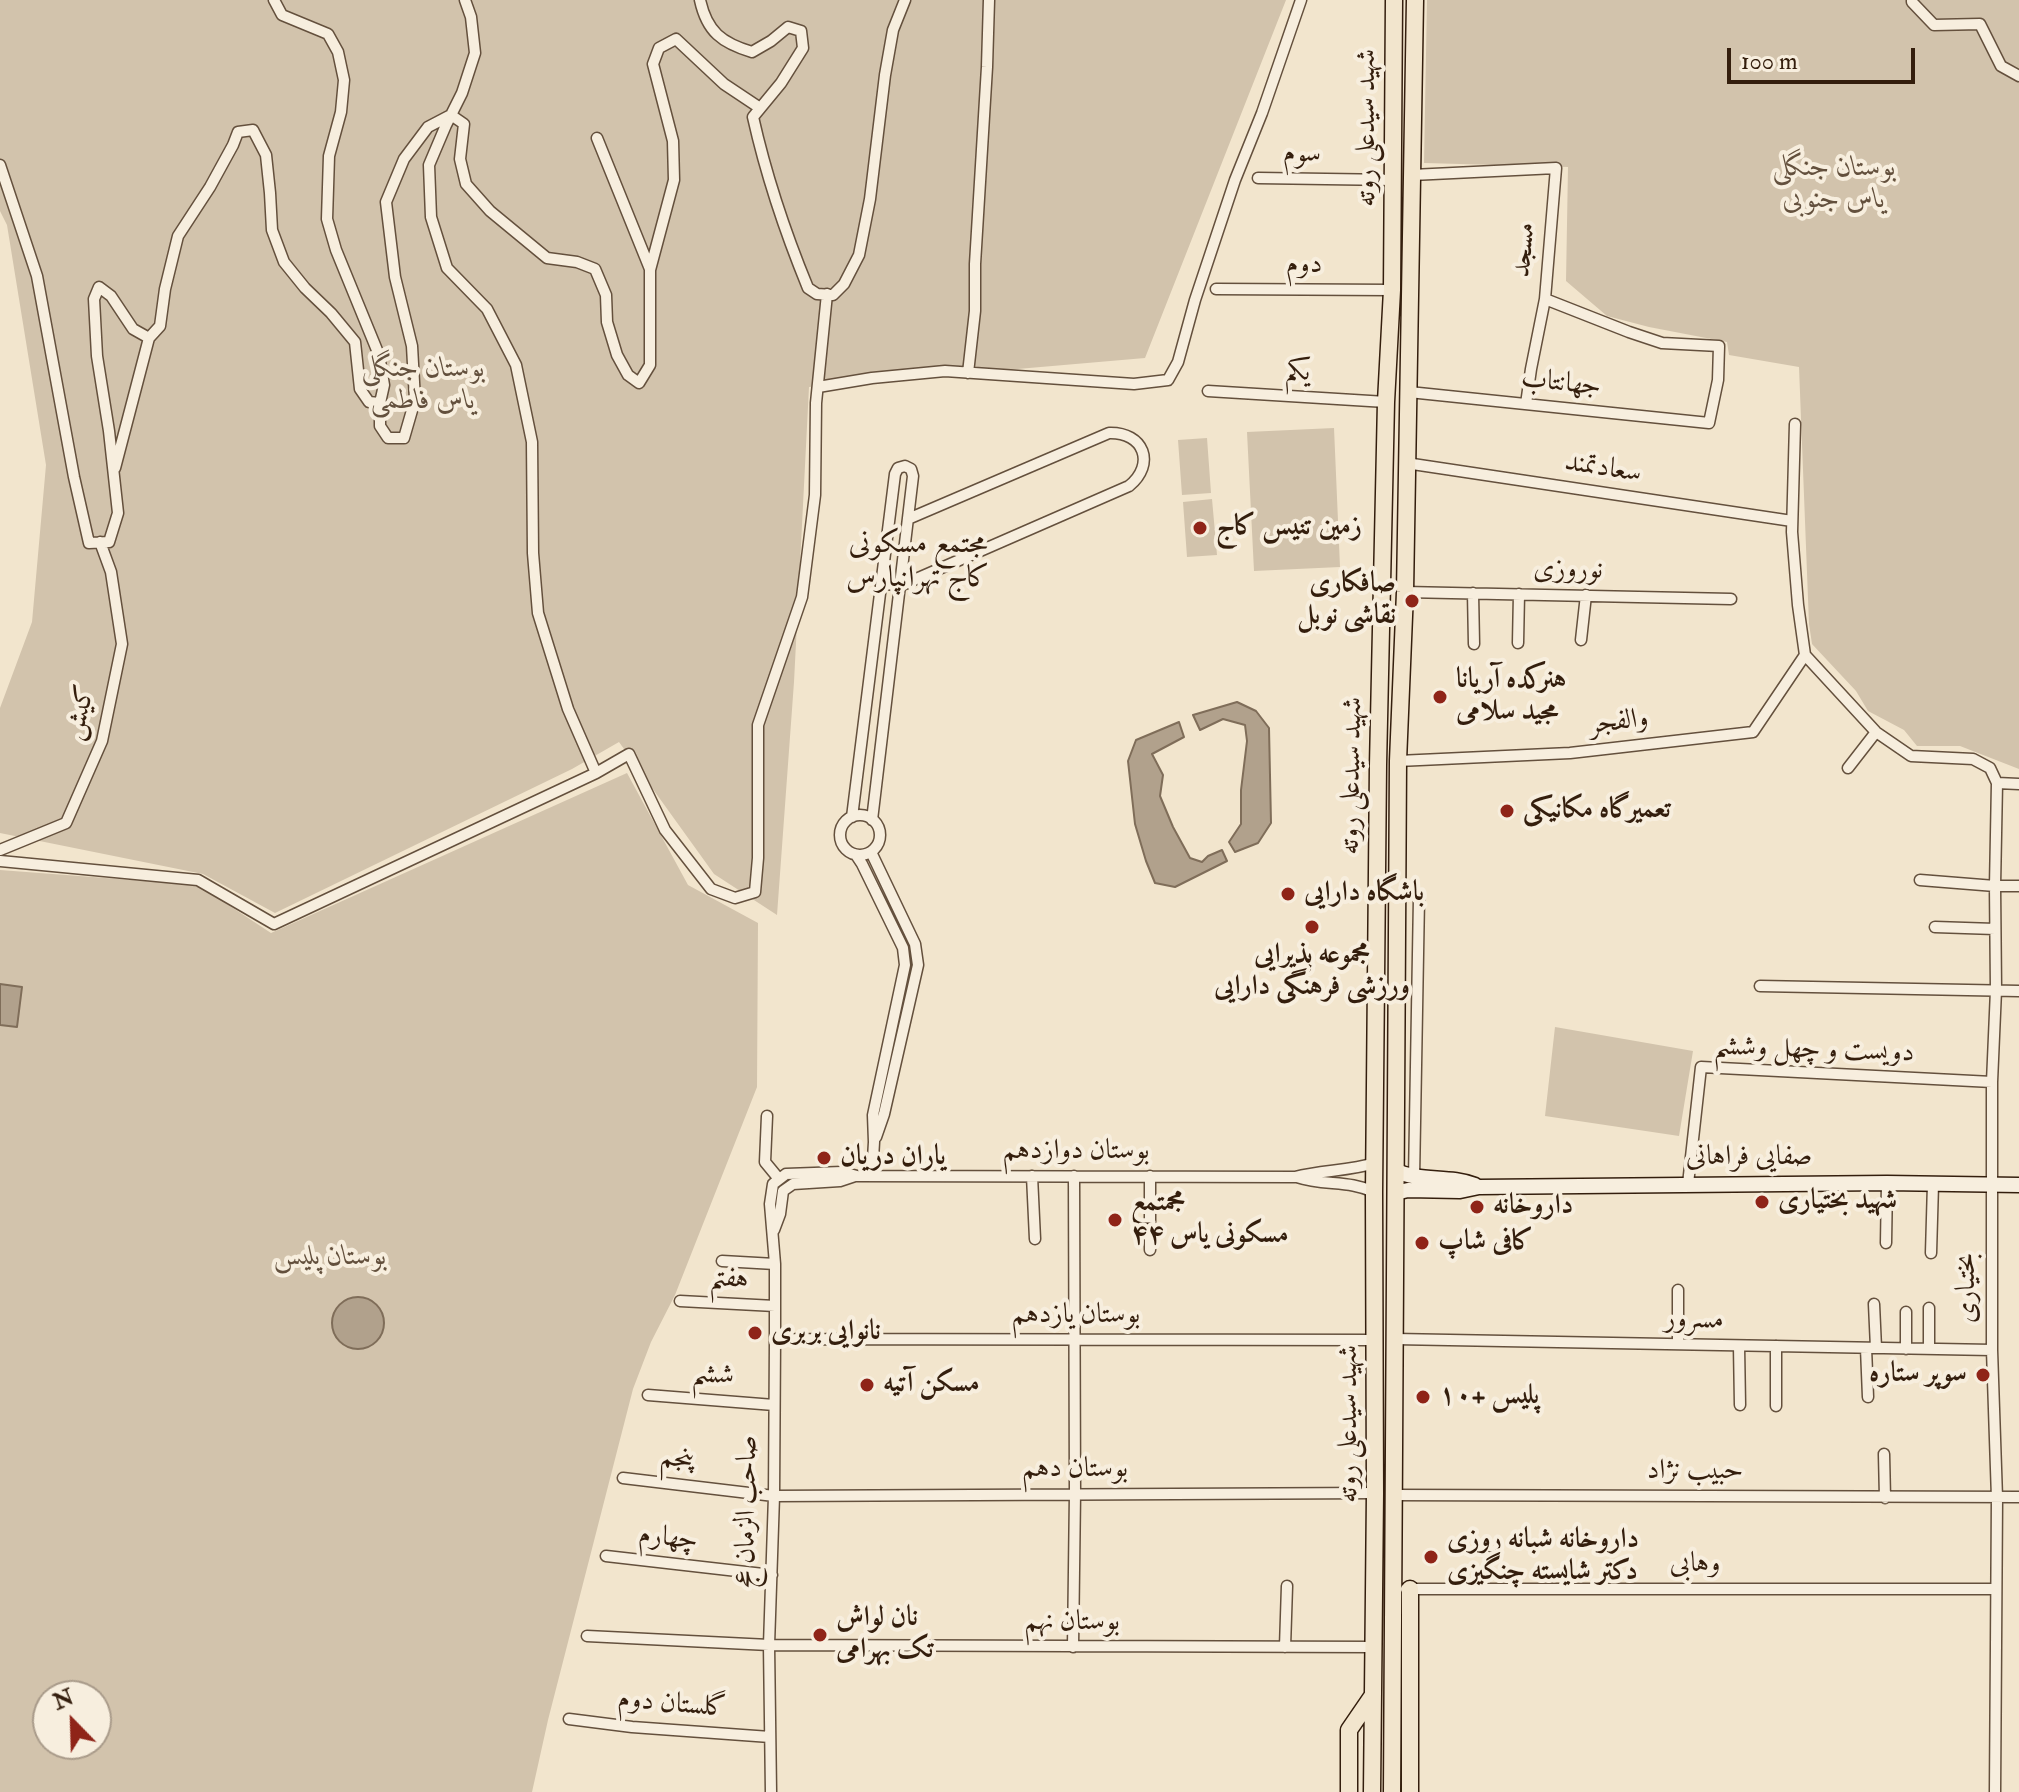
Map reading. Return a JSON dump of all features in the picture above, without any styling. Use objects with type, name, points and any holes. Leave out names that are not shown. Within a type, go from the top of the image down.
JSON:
[{"type":"main road","name":"شهید سیدعلی روته","points":[[1372,1792],[1378,765],[1386,402],[1392,290],[1394,0]]},
{"type":"main road","name":"شهید سیدعلی روته","points":[[1392,1792],[1392,1647],[1402,1589],[1393,1495],[1398,761],[1405,592],[1415,0]]},
{"type":"main road","name":"صفایی فراهانی","points":[[1396,1171],[1414,1178],[1466,1181],[1479,1187]]},
{"type":"main road","name":"صفایی فراهانی","points":[[1395,1193],[1408,1190],[1460,1191],[1479,1187],[1688,1184],[2019,1185]]},
{"type":"main road","points":[[1402,1589],[1410,1792]]},
{"type":"main road","points":[[1374,1647],[1392,1647]]},
{"type":"main road","points":[[1349,1792],[1349,1730],[1374,1694]]},
{"type":"main road","points":[[1391,1704],[1410,1738]]},
{"type":"street","points":[[274,0],[282,15],[328,34],[338,52],[344,80],[341,112],[329,156],[327,219],[336,250],[379,355],[384,385],[380,426],[388,438],[404,438],[415,400],[412,346],[395,277],[386,202],[404,159],[428,127],[451,115]]},
{"type":"street","points":[[465,0],[471,17],[475,53],[462,93],[429,165],[431,217],[447,268],[487,309],[516,365],[532,442],[533,553],[538,613],[568,709],[596,773]]},
{"type":"street","points":[[700,0],[703,14],[713,31],[731,46],[752,52],[788,27],[801,31],[803,48],[781,83],[753,117],[761,155],[808,288],[817,294],[833,295],[844,284],[859,255],[870,199],[893,30],[905,0]]},
{"type":"street","points":[[968,373],[975,311],[989,0]]},
{"type":"street","points":[[818,387],[945,371],[1134,384],[1168,380],[1178,362],[1235,180],[1301,0]]},
{"type":"street","points":[[1912,0],[1934,25],[1980,24],[2001,66],[2019,76]]},
{"type":"street","points":[[451,115],[464,124],[460,159],[466,184],[490,211],[547,258],[577,262],[595,269],[606,295],[607,322],[617,355],[628,375],[639,383],[650,365],[650,270],[674,180],[673,141],[653,64],[659,48],[676,39],[724,84],[760,108]]},
{"type":"street","points":[[114,474],[149,338],[160,326],[178,236],[210,187],[238,132],[253,130],[266,155],[272,230],[284,262],[355,342],[360,389],[369,402],[380,403]]},
{"type":"street","points":[[597,138],[650,270]]},
{"type":"street","name":"کیش","points":[[0,165],[37,276],[89,543],[100,542],[111,572],[122,644],[102,741],[66,823],[0,850]]},
{"type":"street","name":"مسجد","points":[[1412,175],[1556,168],[1545,299],[1662,343],[1719,346],[1718,380],[1709,423]]},
{"type":"street","name":"سوم","points":[[1258,178],[1394,180]]},
{"type":"street","points":[[100,542],[109,542],[118,513],[97,356],[94,299],[99,287],[111,296],[133,329],[149,338]]},
{"type":"street","name":"دوم","points":[[1216,289],[1392,290]]},
{"type":"street","points":[[0,861],[198,880],[274,924],[596,773],[629,754],[665,830],[711,889],[735,898],[755,892],[758,725],[802,597],[815,495],[818,387],[827,294]]},
{"type":"street","points":[[1526,404],[1545,299]]},
{"type":"street","name":"یکم","points":[[1208,391],[1386,402]]},
{"type":"street","name":"جهانتاب","points":[[1409,392],[1709,423]]},
{"type":"street","points":[[1795,424],[1792,521],[1805,655],[1876,732],[1911,756],[1973,759],[1990,768],[1997,783],[2019,784]]},
{"type":"street","points":[[882,583],[900,586],[1129,486],[1138,479],[1144,457],[1132,437],[1109,433],[908,519]]},
{"type":"street","name":"سعادتمند","points":[[1406,463],[1792,521]]},
{"type":"street","points":[[852,817],[895,474],[898,468],[905,466],[911,469],[913,476],[872,820],[879,834],[878,844],[871,852],[856,855]]},
{"type":"street","name":"نوروزی","points":[[1405,592],[1731,599]]},
{"type":"street","points":[[1473,593],[1474,644]]},
{"type":"street","points":[[1518,643],[1519,594]]},
{"type":"street","points":[[1581,640],[1586,595]]},
{"type":"street","name":"والفجر","points":[[1398,761],[1570,753],[1753,732],[1805,655]]},
{"type":"street","points":[[1848,768],[1876,732]]},
{"type":"street","name":"بختیاری","points":[[1995,1792],[1997,1498],[1992,1350],[1992,1082],[1996,990],[1997,783]]},
{"type":"street","points":[[872,820],[863,816],[852,817],[841,827],[840,837],[847,851],[856,855],[862,864],[903,948],[905,965],[873,1115],[872,1176]]},
{"type":"street","points":[[871,852],[915,944],[918,965],[884,1114],[874,1142]]},
{"type":"street","points":[[1920,880],[2019,886]]},
{"type":"street","points":[[1414,1178],[1419,898]]},
{"type":"street","points":[[1935,927],[1995,929]]},
{"type":"street","points":[[1760,986],[2019,991]]},
{"type":"street","name":"دویست و چهل وششم","points":[[1688,1184],[1701,1067],[1992,1082]]},
{"type":"street","points":[[767,1116],[765,1162],[779,1179],[773,1184],[770,1204],[773,1232]]},
{"type":"street","name":"بوستان دوازدهم","points":[[779,1179],[786,1174],[842,1172],[857,1176],[1295,1177],[1375,1163]]},
{"type":"street","name":"بوستان دوازدهم","points":[[773,1232],[780,1214],[783,1191],[793,1184],[840,1181],[857,1176]]},
{"type":"street","points":[[1032,1176],[1035,1239]]},
{"type":"street","points":[[1073,1647],[1074,1176]]},
{"type":"street","points":[[1150,1176],[1150,1250]]},
{"type":"street","name":"بوستان دوازدهم","points":[[1295,1177],[1312,1182],[1359,1185],[1374,1192]]},
{"type":"street","points":[[1886,1243],[1887,1183]]},
{"type":"street","points":[[1931,1253],[1933,1184]]},
{"type":"street","name":"صاحب الزمان عج","points":[[771,1792],[769,1645],[774,1496],[773,1232]]},
{"type":"street","points":[[722,1261],[775,1264]]},
{"type":"street","points":[[1678,1290],[1678,1344]]},
{"type":"street","name":"هفتم","points":[[680,1301],[775,1306]]},
{"type":"street","points":[[1868,1397],[1874,1304]]},
{"type":"street","points":[[1929,1308],[1929,1349]]},
{"type":"street","points":[[1906,1312],[1906,1349]]},
{"type":"street","name":"بوستان یازدهم","points":[[775,1339],[1376,1340]]},
{"type":"street","name":"مسرور","points":[[1395,1339],[1992,1350]]},
{"type":"street","points":[[1739,1346],[1740,1405]]},
{"type":"street","points":[[1776,1346],[1776,1406]]},
{"type":"street","name":"ششم","points":[[648,1395],[774,1405]]},
{"type":"street","points":[[1884,1454],[1885,1498]]},
{"type":"street","name":"پنجم","points":[[623,1478],[774,1496]]},
{"type":"street","name":"بوستان دهم","points":[[774,1496],[1375,1493]]},
{"type":"street","name":"حبیب نژاد","points":[[1393,1495],[2019,1497]]},
{"type":"street","name":"چهارم","points":[[606,1556],[772,1575]]},
{"type":"street","points":[[1285,1647],[1287,1586]]},
{"type":"street","name":"وهابی","points":[[1402,1589],[1996,1589]]},
{"type":"street","name":"بوستان نهم","points":[[587,1636],[769,1645],[1374,1647]]},
{"type":"street","name":"گلستان دوم","points":[[569,1719],[770,1737]]},
{"type":"green space","name":"بوستان جنگلی یاس فاطمی","points":[[0,0],[1286,0],[1145,358],[809,387],[794,682],[777,915],[714,874],[619,742],[572,769],[275,913],[203,874],[0,833],[0,708],[32,622],[46,465],[7,225],[0,211]]},
{"type":"green space","name":"بوستان جنگلی یاس جنوبی","points":[[1427,0],[2019,0],[2019,769],[1960,746],[1917,746],[1904,730],[1868,711],[1856,691],[1812,644],[1799,367],[1729,355],[1727,342],[1607,316],[1566,281],[1568,167],[1424,163]]},
{"type":"green space","points":[[1334,428],[1340,567],[1254,571],[1247,432]]},
{"type":"green space","name":"زمین تنیس کاج","points":[[1207,438],[1211,493],[1182,495],[1178,440]]},
{"type":"green space","name":"زمین تنیس کاج","points":[[1212,499],[1217,555],[1187,557],[1183,502]]},
{"type":"green space","name":"بوستان پلیس","points":[[627,773],[688,885],[758,923],[757,1087],[675,1295],[651,1342],[633,1389],[532,1792],[0,1792],[0,870],[198,885],[271,933]]},
{"type":"green space","points":[[1555,1027],[1693,1051],[1679,1136],[1545,1116]]},
{"type":"shaded area","points":[[1237,702],[1256,711],[1269,728],[1271,823],[1258,843],[1235,852],[1229,842],[1241,824],[1241,790],[1247,741],[1245,725],[1223,719],[1200,730],[1193,715]]},
{"type":"shaded area","points":[[1179,722],[1184,737],[1152,754],[1163,775],[1160,796],[1190,858],[1202,862],[1222,850],[1227,861],[1175,887],[1155,883],[1146,861],[1135,824],[1128,761],[1136,740]]},
{"type":"shaded area","points":[[0,984],[22,987],[17,1027],[0,1025]]},
{"type":"shaded area","points":[[358,1297],[377,1304],[384,1323],[377,1342],[358,1349],[339,1342],[332,1323],[339,1304]]},
{"type":"place","name":"زمین تنیس کاج","points":[[1200,528]]},
{"type":"place","name":"صافکاری نقاشی نوبل","points":[[1412,601]]},
{"type":"place","name":"هنرکده آریانا مجید سلامی","points":[[1440,697]]},
{"type":"place","name":"تعمیرگاه مکانیکی","points":[[1507,811]]},
{"type":"place","name":"باشگاه دارایی","points":[[1288,894]]},
{"type":"place","name":"مجموعه پذیرایی ورزشی فرهنگی دارایی","points":[[1312,927]]},
{"type":"place","name":"یاران دریان","points":[[824,1158]]},
{"type":"place","name":"شهید بختیاری","points":[[1762,1202]]},
{"type":"place","name":"داروخانه","points":[[1477,1207]]},
{"type":"place","name":"مجمتمع مسکونی یاس ۴۴","points":[[1115,1220]]},
{"type":"place","name":"کافی شاپ","points":[[1422,1243]]},
{"type":"place","name":"نانوایی بربری","points":[[755,1333]]},
{"type":"place","name":"سوپر ستاره","points":[[1983,1375]]},
{"type":"place","name":"مسکن آتیه","points":[[867,1385]]},
{"type":"place","name":"پلیس +۱۰","points":[[1423,1397]]},
{"type":"place","name":"داروخانه شبانه روزی دکتر شایسته چنگیزی","points":[[1431,1557]]},
{"type":"place","name":"نان‌ لواش‌ تک‌ بهرامی","points":[[820,1635]]},
{"type":"district","name":"مجتمع مسکونی کاج تهرانپارس","points":[[918,563]]}]
